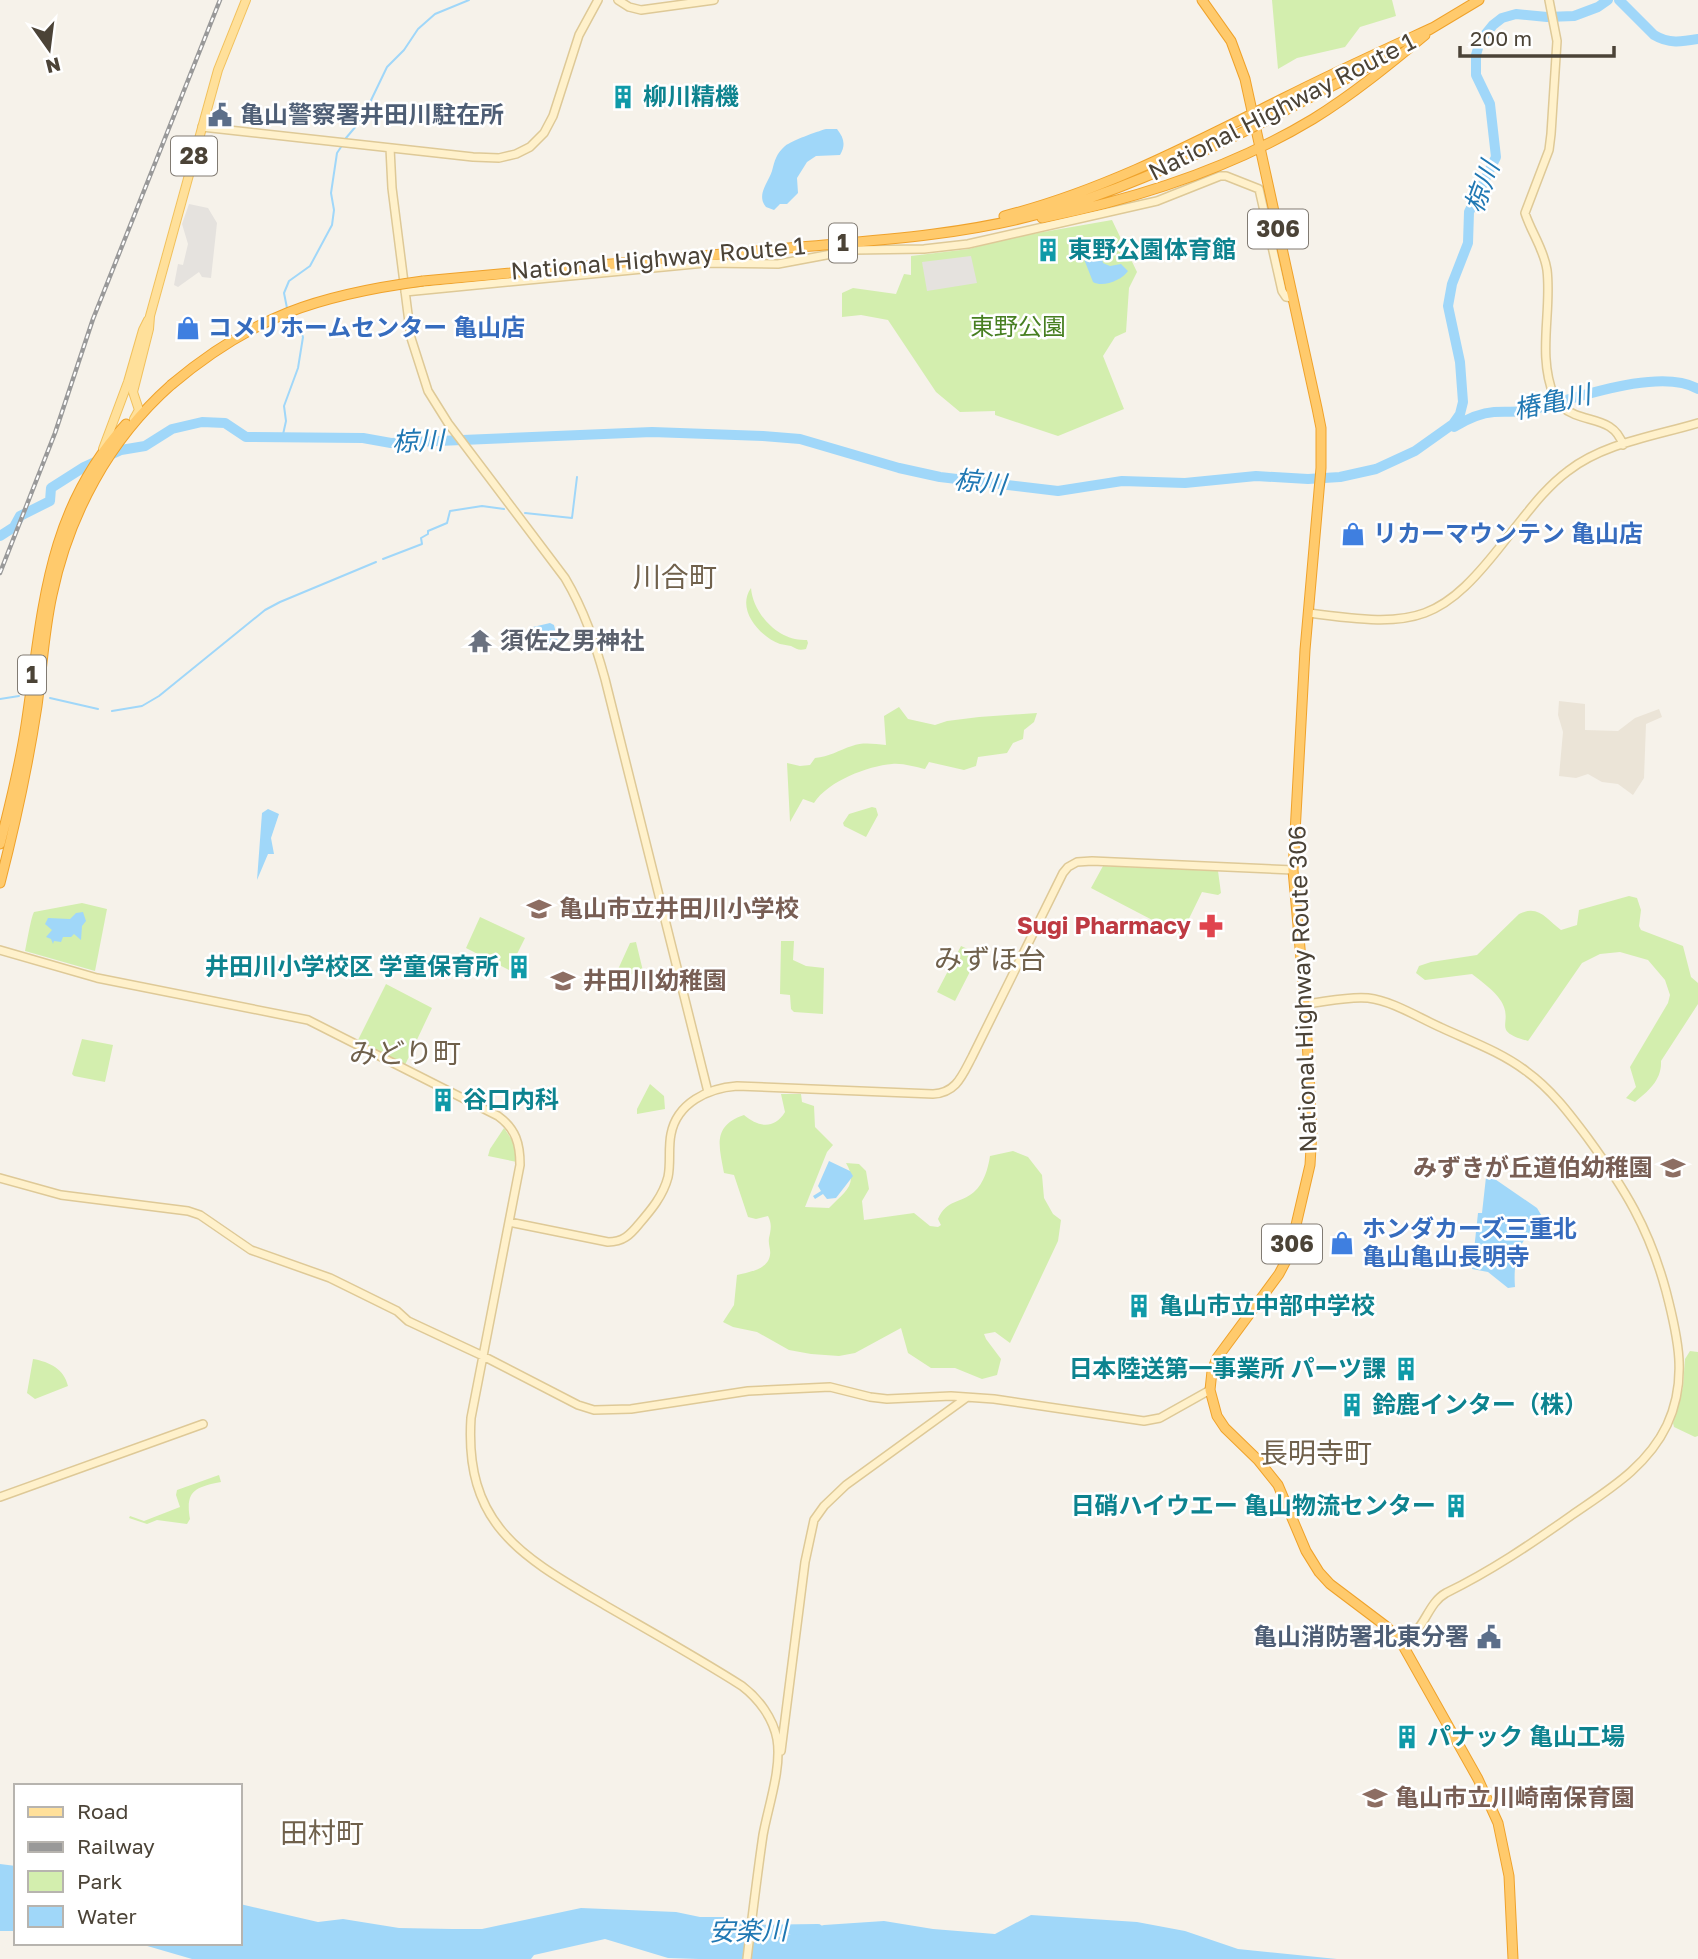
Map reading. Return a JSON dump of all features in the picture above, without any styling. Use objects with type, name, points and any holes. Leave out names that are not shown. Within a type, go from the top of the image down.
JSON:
[{"type":"highway","name":"National Highway Route 306","points":[[1202,0],[1231,41],[1242,67],[1262,146],[1321,428],[1321,468],[1293,870],[1305,1004],[1310,1165],[1289,1255],[1279,1274],[1217,1358],[1212,1371],[1210,1391]]},
{"type":"highway","name":"National Highway Route 1","points":[[0,883],[29,755],[52,594],[66,544],[82,503],[118,443],[152,402],[214,350],[290,310],[368,288],[965,229],[1006,222],[1065,206],[1168,169],[1245,131],[1355,75],[1479,0]]},
{"type":"highway","points":[[965,229],[1105,183],[1173,154],[1434,27]]},
{"type":"highway","points":[[1006,222],[1028,221],[1123,199],[1219,165],[1262,146],[1330,108],[1434,27]]},
{"type":"highway","name":"National Highway Route 1","points":[[0,844],[26,724],[46,587],[57,543],[71,508],[103,449],[139,410],[152,402]]},
{"type":"highway","points":[[1210,1391],[1217,1416],[1225,1428],[1258,1460],[1278,1485],[1306,1551],[1319,1572],[1330,1584],[1387,1627],[1401,1642],[1478,1779],[1498,1823],[1509,1876],[1513,1959]]},
{"type":"main road","name":"28","points":[[139,410],[133,397],[133,388],[139,372],[150,316],[224,54],[246,0]]},
{"type":"main road","name":"28","points":[[103,449],[125,390],[142,330],[150,316]]},
{"type":"main road","points":[[118,443],[139,410]]},
{"type":"street","points":[[202,127],[499,158],[516,154],[530,147],[544,133],[550,122],[579,35],[598,0]]},
{"type":"street","points":[[618,0],[641,10],[714,0]]},
{"type":"street","points":[[1550,4],[1555,27],[1549,149],[1525,213],[1546,264],[1545,341],[1554,396]]},
{"type":"street","points":[[390,148],[392,188],[411,338],[416,358],[428,391],[447,423],[565,578],[587,620],[708,1092]]},
{"type":"street","points":[[405,292],[705,263],[778,264],[853,250],[941,247],[1146,204],[1226,176],[1259,190],[1282,291],[1286,297],[1293,299]]},
{"type":"street","points":[[1561,406],[1578,417],[1611,427],[1619,434],[1623,445]]},
{"type":"street","points":[[1309,613],[1367,621],[1393,621],[1421,615],[1445,604],[1475,579],[1555,482],[1583,461],[1623,445],[1698,423]]},
{"type":"street","points":[[509,1222],[608,1242],[622,1240],[649,1212],[663,1191],[669,1170],[670,1136],[677,1118],[689,1104],[708,1092],[737,1086],[933,1094],[954,1088],[1063,873],[1072,864],[1092,861],[1293,870]]},
{"type":"street","points":[[0,950],[97,978],[308,1020],[498,1116],[511,1127],[520,1148],[520,1165],[471,1418],[470,1448],[476,1479],[493,1518],[516,1547],[532,1561],[732,1680],[754,1696],[765,1711],[775,1733],[778,1750],[747,1959]]},
{"type":"street","points":[[1305,1004],[1358,998],[1387,1003],[1506,1058],[1547,1088],[1602,1158],[1640,1218],[1659,1268],[1680,1351],[1674,1406],[1667,1426],[1642,1462],[1626,1477],[1514,1556],[1440,1597],[1413,1635],[1401,1642]]},
{"type":"street","points":[[0,1178],[61,1195],[188,1211],[251,1250],[330,1278],[397,1311],[408,1321],[578,1405],[594,1410],[648,1408],[748,1391],[824,1386],[887,1399],[951,1396],[1144,1421],[1160,1418],[1210,1391]]},
{"type":"street","points":[[773,1781],[785,1722],[805,1562],[814,1520],[846,1485],[966,1398]]},
{"type":"street","points":[[0,1497],[204,1424]]},
{"type":"shaded area","points":[[189,204],[208,208],[217,223],[211,278],[202,277],[199,272],[178,287],[174,285],[178,264],[183,265],[188,244],[182,224]]},
{"type":"shaded area","points":[[971,256],[977,283],[927,291],[922,262]]},
{"type":"shaded area","points":[[1559,701],[1585,704],[1585,730],[1618,731],[1635,718],[1659,709],[1662,717],[1646,724],[1644,778],[1633,795],[1618,784],[1602,782],[1588,774],[1576,778],[1559,776],[1563,732],[1558,715]]},
{"type":"green space","points":[[1272,0],[1392,0],[1396,16],[1360,27],[1345,47],[1297,58],[1278,69]]},
{"type":"green space","name":"東野公園","points":[[1112,220],[1137,272],[1129,288],[1126,332],[1115,337],[1103,356],[1124,409],[1058,436],[995,415],[995,411],[960,412],[936,392],[888,320],[861,315],[842,317],[842,293],[853,288],[896,294],[904,274],[911,275],[911,256],[969,249],[1009,238]]},
{"type":"green space","points":[[751,588],[757,607],[769,624],[787,636],[807,640],[806,649],[800,650],[780,644],[764,635],[748,613],[746,604]]},
{"type":"green space","points":[[899,707],[908,719],[935,725],[979,717],[1037,713],[1034,722],[1024,730],[1023,739],[1013,743],[1007,753],[978,757],[976,766],[964,770],[929,762],[925,769],[896,764],[872,768],[849,776],[829,788],[814,803],[803,799],[790,822],[787,763],[810,765],[815,758],[856,745],[886,745],[884,716]]},
{"type":"green space","points":[[876,808],[878,815],[866,837],[844,826],[849,814]]},
{"type":"green space","points":[[1103,866],[1218,871],[1221,893],[1218,895],[1202,892],[1181,935],[1091,888]]},
{"type":"green space","points":[[1629,896],[1637,898],[1641,910],[1641,930],[1683,946],[1691,977],[1698,983],[1698,1004],[1661,1061],[1657,1079],[1635,1102],[1626,1098],[1636,1087],[1630,1067],[1668,1003],[1670,995],[1665,980],[1648,960],[1620,952],[1600,954],[1582,963],[1528,1041],[1506,1030],[1505,1009],[1501,1001],[1472,974],[1425,980],[1416,973],[1419,966],[1431,962],[1477,955],[1519,914],[1526,911],[1542,914],[1561,930],[1577,925],[1579,910]]},
{"type":"green space","points":[[82,903],[107,909],[95,971],[25,951],[34,912]]},
{"type":"green space","points":[[480,917],[525,938],[509,970],[466,948]]},
{"type":"green space","points":[[781,941],[794,941],[793,960],[806,966],[824,968],[823,1014],[794,1012],[791,1009],[790,995],[780,994]]},
{"type":"green space","points":[[636,942],[643,971],[617,978],[615,976],[630,943]]},
{"type":"green space","points":[[961,946],[979,954],[955,1001],[937,992]]},
{"type":"green space","points":[[386,984],[432,1008],[405,1065],[357,1042]]},
{"type":"green space","points":[[82,1039],[113,1045],[105,1082],[72,1074]]},
{"type":"green space","points":[[650,1084],[664,1096],[665,1109],[637,1114],[637,1109]]},
{"type":"green space","points":[[781,1094],[801,1094],[802,1102],[814,1106],[815,1127],[833,1145],[827,1152],[805,1207],[829,1208],[844,1193],[851,1177],[846,1163],[859,1164],[866,1171],[869,1189],[862,1201],[864,1220],[914,1213],[930,1226],[938,1227],[941,1225],[938,1219],[945,1208],[969,1196],[980,1184],[987,1171],[990,1156],[1013,1151],[1028,1157],[1042,1175],[1044,1198],[1053,1214],[1061,1220],[1058,1241],[1010,1343],[995,1332],[984,1334],[1001,1359],[997,1375],[982,1379],[955,1368],[931,1368],[908,1353],[901,1328],[855,1353],[839,1356],[789,1350],[757,1332],[723,1322],[734,1305],[737,1275],[766,1264],[770,1253],[771,1227],[768,1216],[756,1219],[748,1217],[734,1175],[724,1173],[720,1138],[727,1125],[744,1115],[760,1124],[776,1122],[785,1112]]},
{"type":"green space","points":[[504,1128],[514,1143],[517,1162],[488,1156]]},
{"type":"green space","points":[[1690,1351],[1698,1352],[1698,1436],[1695,1437],[1674,1427],[1673,1423],[1683,1387],[1685,1359]]},
{"type":"green space","points":[[33,1359],[55,1367],[68,1386],[35,1399],[27,1393]]},
{"type":"green space","points":[[219,1475],[221,1482],[204,1486],[191,1496],[190,1519],[187,1524],[157,1520],[147,1524],[129,1518],[130,1516],[144,1521],[180,1507],[177,1490]]},
{"type":"water","points":[[826,129],[837,129],[841,135],[844,145],[840,155],[816,156],[807,162],[797,178],[798,193],[787,204],[780,204],[774,210],[766,207],[762,194],[776,157],[793,141]]},
{"type":"water","points":[[1089,237],[1098,241],[1103,263],[1110,266],[1121,264],[1128,271],[1107,284],[1093,282],[1082,254],[1084,240]]},
{"type":"water","points":[[550,623],[554,625],[559,646],[544,650],[541,644],[537,645],[532,630],[533,627]]},
{"type":"water","points":[[268,809],[279,814],[271,838],[274,854],[268,854],[257,880],[262,813]]},
{"type":"water","points":[[83,912],[86,921],[82,926],[81,940],[74,934],[71,937],[63,937],[61,942],[54,941],[53,944],[51,939],[46,937],[52,930],[45,924],[48,918],[70,919],[76,913]]},
{"type":"water","points":[[829,1161],[850,1171],[853,1176],[836,1198],[827,1199],[823,1194],[815,1199],[813,1196],[821,1191],[818,1186]]},
{"type":"water","points":[[1489,1175],[1537,1208],[1546,1223],[1529,1234],[1519,1249],[1515,1287],[1508,1288],[1488,1272],[1472,1269],[1478,1213],[1482,1213],[1486,1177]]},
{"type":"water","points":[[0,1864],[14,1866],[14,1931],[0,1931]]},
{"type":"water","points":[[242,1904],[318,1922],[343,1919],[399,1928],[452,1929],[482,1929],[581,1908],[676,1912],[700,1917],[724,1917],[758,1926],[780,1937],[824,1925],[884,1921],[933,1929],[995,1934],[1031,1915],[1137,1922],[1185,1931],[1238,1949],[1337,1959],[699,1959],[668,1958],[605,1939],[534,1955],[531,1959],[192,1959],[144,1945],[242,1945]]},
{"type":"waterway","points":[[346,138],[362,119],[387,67],[404,50],[418,29],[435,14],[469,0]]},
{"type":"waterway","name":"椋川","points":[[0,536],[14,527],[20,516],[50,501],[51,488],[84,467],[121,450],[145,446],[172,429],[202,422],[225,423],[246,437],[363,438],[391,443],[652,432],[763,436],[800,439],[940,477],[1058,491],[1122,481],[1185,483],[1256,476],[1308,479],[1340,477],[1376,469],[1415,451],[1453,424],[1460,414],[1463,402],[1460,362],[1448,306],[1452,284],[1468,243],[1469,212],[1496,157],[1490,104],[1476,75],[1476,55],[1480,41],[1502,18],[1516,14],[1574,16],[1608,0]]},
{"type":"waterway","points":[[1619,0],[1660,38],[1675,42],[1698,39]]},
{"type":"waterway","points":[[287,308],[284,293],[289,281],[310,266],[332,225],[334,210],[331,193],[337,153],[341,147]]},
{"type":"waterway","points":[[282,439],[286,421],[284,406],[298,368],[303,337],[290,316]]},
{"type":"waterway","name":"椿亀川","points":[[1454,427],[1483,414],[1526,411],[1639,383],[1682,383],[1698,389]]},
{"type":"waterway","points":[[525,513],[572,518],[577,477]]},
{"type":"waterway","points":[[383,559],[422,544],[421,538],[428,534],[428,531],[447,523],[450,511],[482,506],[504,509]]},
{"type":"waterway","points":[[112,711],[142,706],[159,696],[265,610],[376,562]]},
{"type":"waterway","points":[[0,699],[19,696]]},
{"type":"waterway","points":[[50,698],[98,709]]},
{"type":"waterway","name":"安楽川","points":[[753,1930],[818,1929]]},
{"type":"railway","points":[[0,573],[55,433],[93,319],[220,0]]},
{"type":"place","name":"柳川精機","points":[[623,97]]},
{"type":"place","name":"亀山警察署井田川駐在所","points":[[220,115]]},
{"type":"place","name":"東野公園体育館","points":[[1048,250]]},
{"type":"place","name":"コメリホームセンター 亀山店","points":[[188,328]]},
{"type":"place","name":"リカーマウンテン 亀山店","points":[[1353,534]]},
{"type":"place","name":"須佐之男神社","points":[[480,641]]},
{"type":"place","name":"亀山市立井田川小学校","points":[[539,909]]},
{"type":"place","name":"Sugi Pharmacy","points":[[1211,926]]},
{"type":"place","name":"井田川小学校区 学童保育所","points":[[519,967]]},
{"type":"place","name":"井田川幼稚園","points":[[563,981]]},
{"type":"place","name":"谷口内科","points":[[443,1100]]},
{"type":"place","name":"みずきが丘道伯幼稚園","points":[[1673,1168]]},
{"type":"place","name":"ホンダカーズ三重北 亀山亀山長明寺","points":[[1342,1243]]},
{"type":"place","name":"亀山市立中部中学校","points":[[1139,1306]]},
{"type":"place","name":"日本陸送第一事業所 パーツ課","points":[[1406,1369]]},
{"type":"place","name":"鈴鹿インター（株）","points":[[1352,1405]]},
{"type":"place","name":"日硝ハイウエー 亀山物流センター","points":[[1456,1506]]},
{"type":"place","name":"亀山消防署北東分署","points":[[1489,1637]]},
{"type":"place","name":"パナック 亀山工場","points":[[1407,1737]]},
{"type":"place","name":"亀山市立川崎南保育園","points":[[1375,1798]]},
{"type":"district","name":"川合町","points":[[675,577]]},
{"type":"district","name":"みずほ台","points":[[990,959]]},
{"type":"district","name":"みどり町","points":[[405,1053]]},
{"type":"district","name":"長明寺町","points":[[1316,1453]]},
{"type":"district","name":"田村町","points":[[322,1833]]}]
